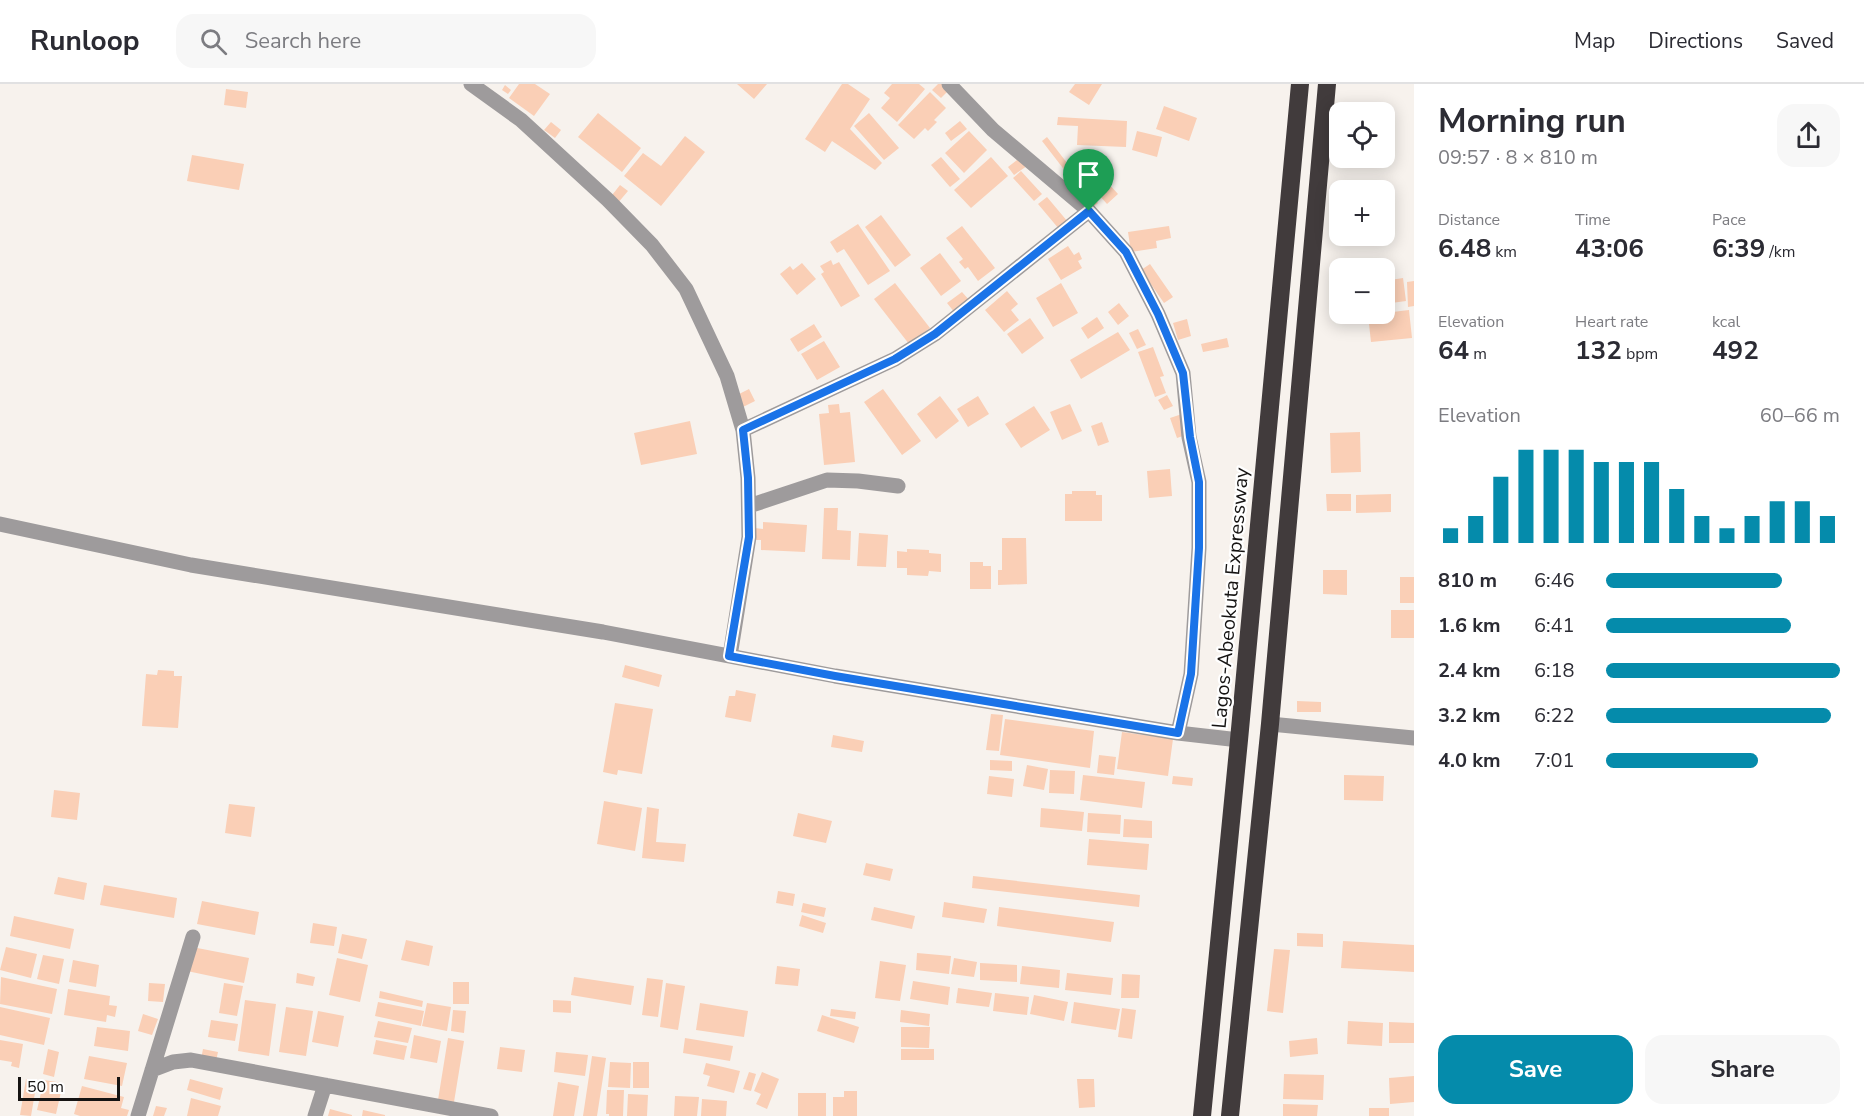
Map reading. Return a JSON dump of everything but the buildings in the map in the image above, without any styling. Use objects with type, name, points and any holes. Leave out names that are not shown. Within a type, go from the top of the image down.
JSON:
[{"type":"highway","name":"Lagos-Abeokuta Expressway","points":[[1202,1116],[1300,84]]},
{"type":"highway","points":[[1230,1116],[1270,724],[1327,84]]},
{"type":"street","points":[[471,84],[521,120],[608,200],[652,245],[686,289],[727,376],[743,430],[749,506],[749,537],[729,656]]},
{"type":"street","points":[[949,84],[993,130],[1089,211],[1126,252],[1158,314],[1183,373],[1190,437],[1199,482],[1199,548],[1191,674],[1178,733]]},
{"type":"street","points":[[743,430],[895,359],[935,334],[1089,211]]},
{"type":"street","points":[[749,506],[827,480],[898,486]]},
{"type":"street","points":[[0,524],[191,565],[603,632],[835,676],[1178,733],[1239,740]]},
{"type":"street","points":[[1270,724],[1414,738]]},
{"type":"street","points":[[138,1116],[193,937]]},
{"type":"street","points":[[152,1070],[173,1062],[191,1060],[491,1116]]},
{"type":"street","points":[[315,1116],[325,1085]]},
{"type":"route","points":[[1089,211],[1126,252],[1158,314],[1183,373],[1190,437],[1199,482],[1199,548],[1191,674],[1178,733],[729,656],[749,537],[748,478],[743,430],[895,359],[935,334],[1089,211]]}]
